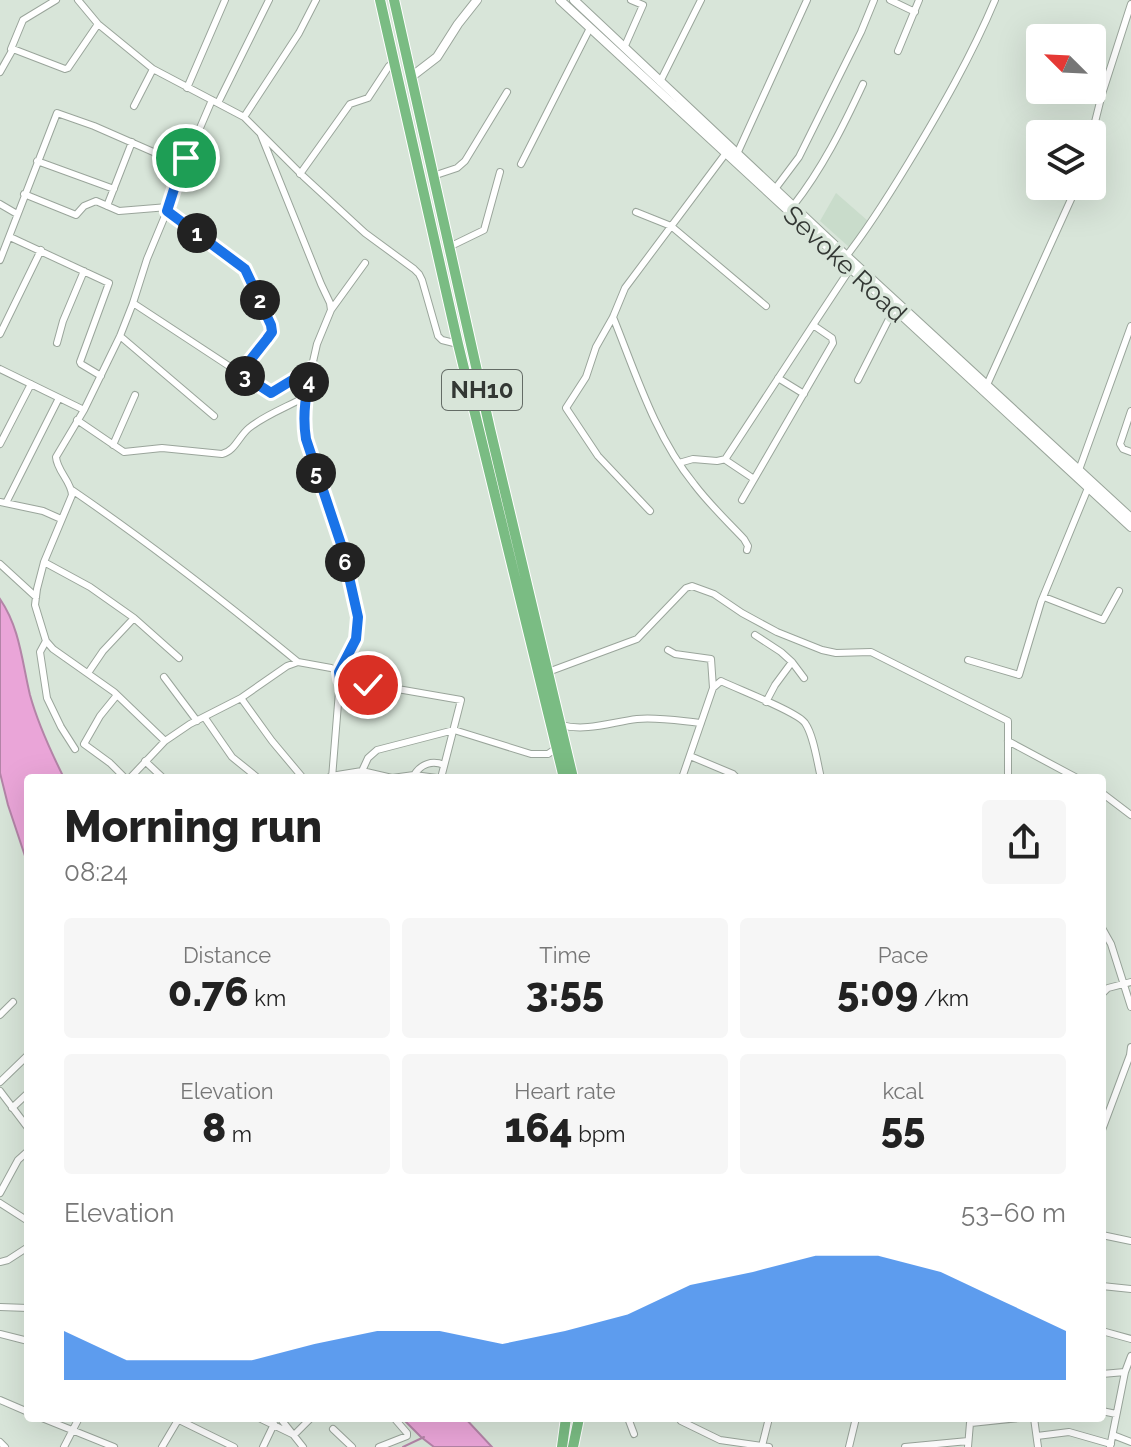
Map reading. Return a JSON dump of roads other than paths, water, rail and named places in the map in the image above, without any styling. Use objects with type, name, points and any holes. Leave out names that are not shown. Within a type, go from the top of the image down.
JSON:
[{"type":"highway","points":[[380,0],[458,344],[549,712],[561,746],[564,774]]},
{"type":"highway","name":"NH10","points":[[394,0],[561,725],[561,746],[572,774]]},
{"type":"highway","points":[[562,1447],[565,1422]]},
{"type":"highway","points":[[573,1447],[578,1422]]},
{"type":"main road","points":[[411,77],[437,57],[477,0]]},
{"type":"main road","name":"Sevoke Road","points":[[560,0],[576,4],[660,82],[726,153],[1077,473],[1131,518]]},
{"type":"main road","name":"Sevoke Road","points":[[576,4],[590,28],[737,154],[793,206],[850,269],[986,389]]},
{"type":"main road","name":"Sevoke Road","points":[[1077,473],[1088,488],[1131,527]]},
{"type":"street","points":[[0,70],[23,20],[56,0]]},
{"type":"street","points":[[78,0],[115,40],[153,69],[244,117],[365,233],[419,274],[438,336],[458,344]]},
{"type":"street","points":[[187,88],[225,0]]},
{"type":"street","points":[[269,0],[183,165],[120,336],[84,410],[56,457],[56,464],[72,490],[218,597],[298,662],[331,668],[339,675],[460,699],[462,702],[441,774]]},
{"type":"street","points":[[244,117],[299,33],[316,0]]},
{"type":"street","points":[[624,48],[643,5],[631,0]]},
{"type":"street","points":[[660,82],[701,0]]},
{"type":"street","points":[[737,154],[807,0]]},
{"type":"street","points":[[775,189],[799,157],[874,0]]},
{"type":"street","points":[[890,0],[915,12]]},
{"type":"street","points":[[898,51],[919,0]]},
{"type":"street","points":[[844,259],[886,200],[946,101],[995,0]]},
{"type":"street","points":[[1096,120],[1131,4]]},
{"type":"street","points":[[11,49],[65,69],[98,24]]},
{"type":"street","points":[[521,164],[590,28]]},
{"type":"street","points":[[300,174],[350,104],[368,98],[394,62]]},
{"type":"street","points":[[134,106],[153,69]]},
{"type":"street","points":[[793,206],[841,130],[863,84]]},
{"type":"street","points":[[433,176],[457,168],[465,161],[507,92]]},
{"type":"street","points":[[0,260],[58,113],[183,165]]},
{"type":"street","points":[[261,135],[331,310]]},
{"type":"street","points":[[107,206],[132,142]]},
{"type":"street","points":[[650,511],[595,452],[566,409],[586,377],[596,347],[625,288],[726,153]]},
{"type":"street","points":[[37,161],[114,189]]},
{"type":"street","points":[[449,247],[484,230],[500,172]]},
{"type":"street","points":[[24,194],[76,215],[84,206],[95,202],[119,211],[168,209],[245,269],[272,332],[240,373]]},
{"type":"street","points":[[986,389],[1071,200]]},
{"type":"street","points":[[0,204],[17,214]]},
{"type":"street","points":[[636,212],[671,226],[766,306]]},
{"type":"street","points":[[10,237],[109,284],[80,362],[101,376]]},
{"type":"street","points":[[0,334],[41,250]]},
{"type":"street","points":[[330,774],[339,675],[356,639],[358,617],[343,550],[306,439],[303,421],[305,397],[318,340],[331,310],[365,263]]},
{"type":"street","points":[[679,463],[693,459],[726,459],[850,269]]},
{"type":"street","points":[[57,343],[84,271]]},
{"type":"street","points":[[133,303],[271,393],[312,368]]},
{"type":"street","points":[[858,380],[894,309]]},
{"type":"street","points":[[613,317],[639,387],[671,450],[693,484],[744,539],[747,550]]},
{"type":"street","points":[[742,500],[833,341],[813,325]]},
{"type":"street","points":[[1077,473],[1131,326]]},
{"type":"street","points":[[120,336],[214,416]]},
{"type":"street","points":[[1,372],[84,410]]},
{"type":"street","points":[[778,378],[804,394]]},
{"type":"street","points":[[0,444],[31,384]]},
{"type":"street","points":[[113,445],[135,395]]},
{"type":"street","points":[[77,420],[127,452],[162,448],[226,453],[248,429],[305,397]]},
{"type":"street","points":[[59,398],[3,503],[43,511],[61,519]]},
{"type":"street","points":[[1131,411],[1120,444],[1131,452]]},
{"type":"street","points":[[726,459],[754,479]]},
{"type":"street","points":[[968,660],[1019,675],[1044,597],[1088,488]]},
{"type":"street","points":[[72,490],[44,562],[36,597],[35,605],[46,641],[117,695],[165,741]]},
{"type":"street","points":[[44,562],[90,587],[134,618],[179,658]]},
{"type":"street","points":[[0,564],[36,597]]},
{"type":"street","points":[[548,672],[637,639],[686,588],[692,586],[720,598],[777,632],[822,650],[833,653],[868,651],[1008,721],[1008,774]]},
{"type":"street","points":[[1044,597],[1103,620],[1119,591]]},
{"type":"street","points":[[88,673],[103,651],[134,618]]},
{"type":"street","points":[[755,635],[781,652],[804,678]]},
{"type":"street","points":[[46,641],[40,652],[47,698],[75,749]]},
{"type":"street","points":[[668,650],[675,654],[711,659],[713,688],[683,774]]},
{"type":"street","points":[[131,774],[165,741],[298,662]]},
{"type":"street","points":[[766,702],[792,662]]},
{"type":"street","points":[[164,677],[197,721]]},
{"type":"street","points":[[713,688],[721,681],[793,713],[804,721],[820,774]]},
{"type":"street","points":[[117,695],[84,744],[122,774]]},
{"type":"street","points":[[241,698],[300,774]]},
{"type":"street","points":[[205,718],[232,757],[253,774]]},
{"type":"street","points":[[561,725],[573,728],[653,718],[701,723]]},
{"type":"street","points":[[362,771],[368,758],[377,750],[454,730],[531,754],[548,754],[561,746]]},
{"type":"street","points":[[1008,741],[1070,774]]},
{"type":"street","points":[[690,756],[733,774]]},
{"type":"street","points":[[145,761],[159,774]]},
{"type":"street","points":[[415,774],[419,767],[425,765],[437,762],[444,765]]},
{"type":"street","points":[[346,774],[362,771],[375,774]]},
{"type":"street","points":[[1106,796],[1131,815]]},
{"type":"street","points":[[1106,935],[1128,982],[1131,1007]]},
{"type":"street","points":[[1106,990],[1128,982]]},
{"type":"street","points":[[0,1015],[13,1002]]},
{"type":"street","points":[[1106,1119],[1131,1047]]},
{"type":"street","points":[[0,1082],[24,1059]]},
{"type":"street","points":[[0,1091],[24,1123]]},
{"type":"street","points":[[12,1108],[24,1097]]},
{"type":"street","points":[[0,1193],[24,1155]]},
{"type":"street","points":[[0,1203],[24,1218]]},
{"type":"street","points":[[1106,1236],[1131,1241]]},
{"type":"street","points":[[0,1262],[24,1250]]},
{"type":"street","points":[[1106,1286],[1131,1289]]},
{"type":"street","points":[[0,1307],[24,1308]]},
{"type":"street","points":[[1106,1332],[1131,1339]]},
{"type":"street","points":[[0,1334],[24,1340]]},
{"type":"street","points":[[1037,1436],[1069,1432],[1110,1445],[1131,1356]]},
{"type":"street","points":[[1106,1374],[1125,1372]]},
{"type":"street","points":[[1122,1391],[1131,1397]]},
{"type":"street","points":[[0,1400],[24,1410]]},
{"type":"street","points":[[1106,1412],[1116,1414]]},
{"type":"street","points":[[52,1422],[114,1447]]},
{"type":"street","points":[[64,1447],[77,1422]]},
{"type":"street","points":[[162,1447],[174,1422]]},
{"type":"street","points":[[182,1422],[234,1447]]},
{"type":"street","points":[[269,1422],[297,1442]]},
{"type":"street","points":[[283,1422],[297,1442]]},
{"type":"street","points":[[297,1442],[309,1422]]},
{"type":"street","points":[[379,1447],[407,1436],[397,1422]]},
{"type":"street","points":[[630,1422],[634,1434]]},
{"type":"street","points":[[683,1422],[720,1440],[766,1446],[769,1422]]},
{"type":"street","points":[[849,1447],[855,1422]]},
{"type":"street","points":[[905,1447],[968,1444],[969,1422]]},
{"type":"street","points":[[1035,1422],[1038,1447]]},
{"type":"street","points":[[263,1447],[274,1424]]},
{"type":"street","points":[[333,1429],[352,1447]]},
{"type":"street","points":[[1113,1435],[1131,1442]]},
{"type":"street","points":[[0,1442],[5,1447]]},
{"type":"waterway","points":[[403,1447],[424,1437]]}]
